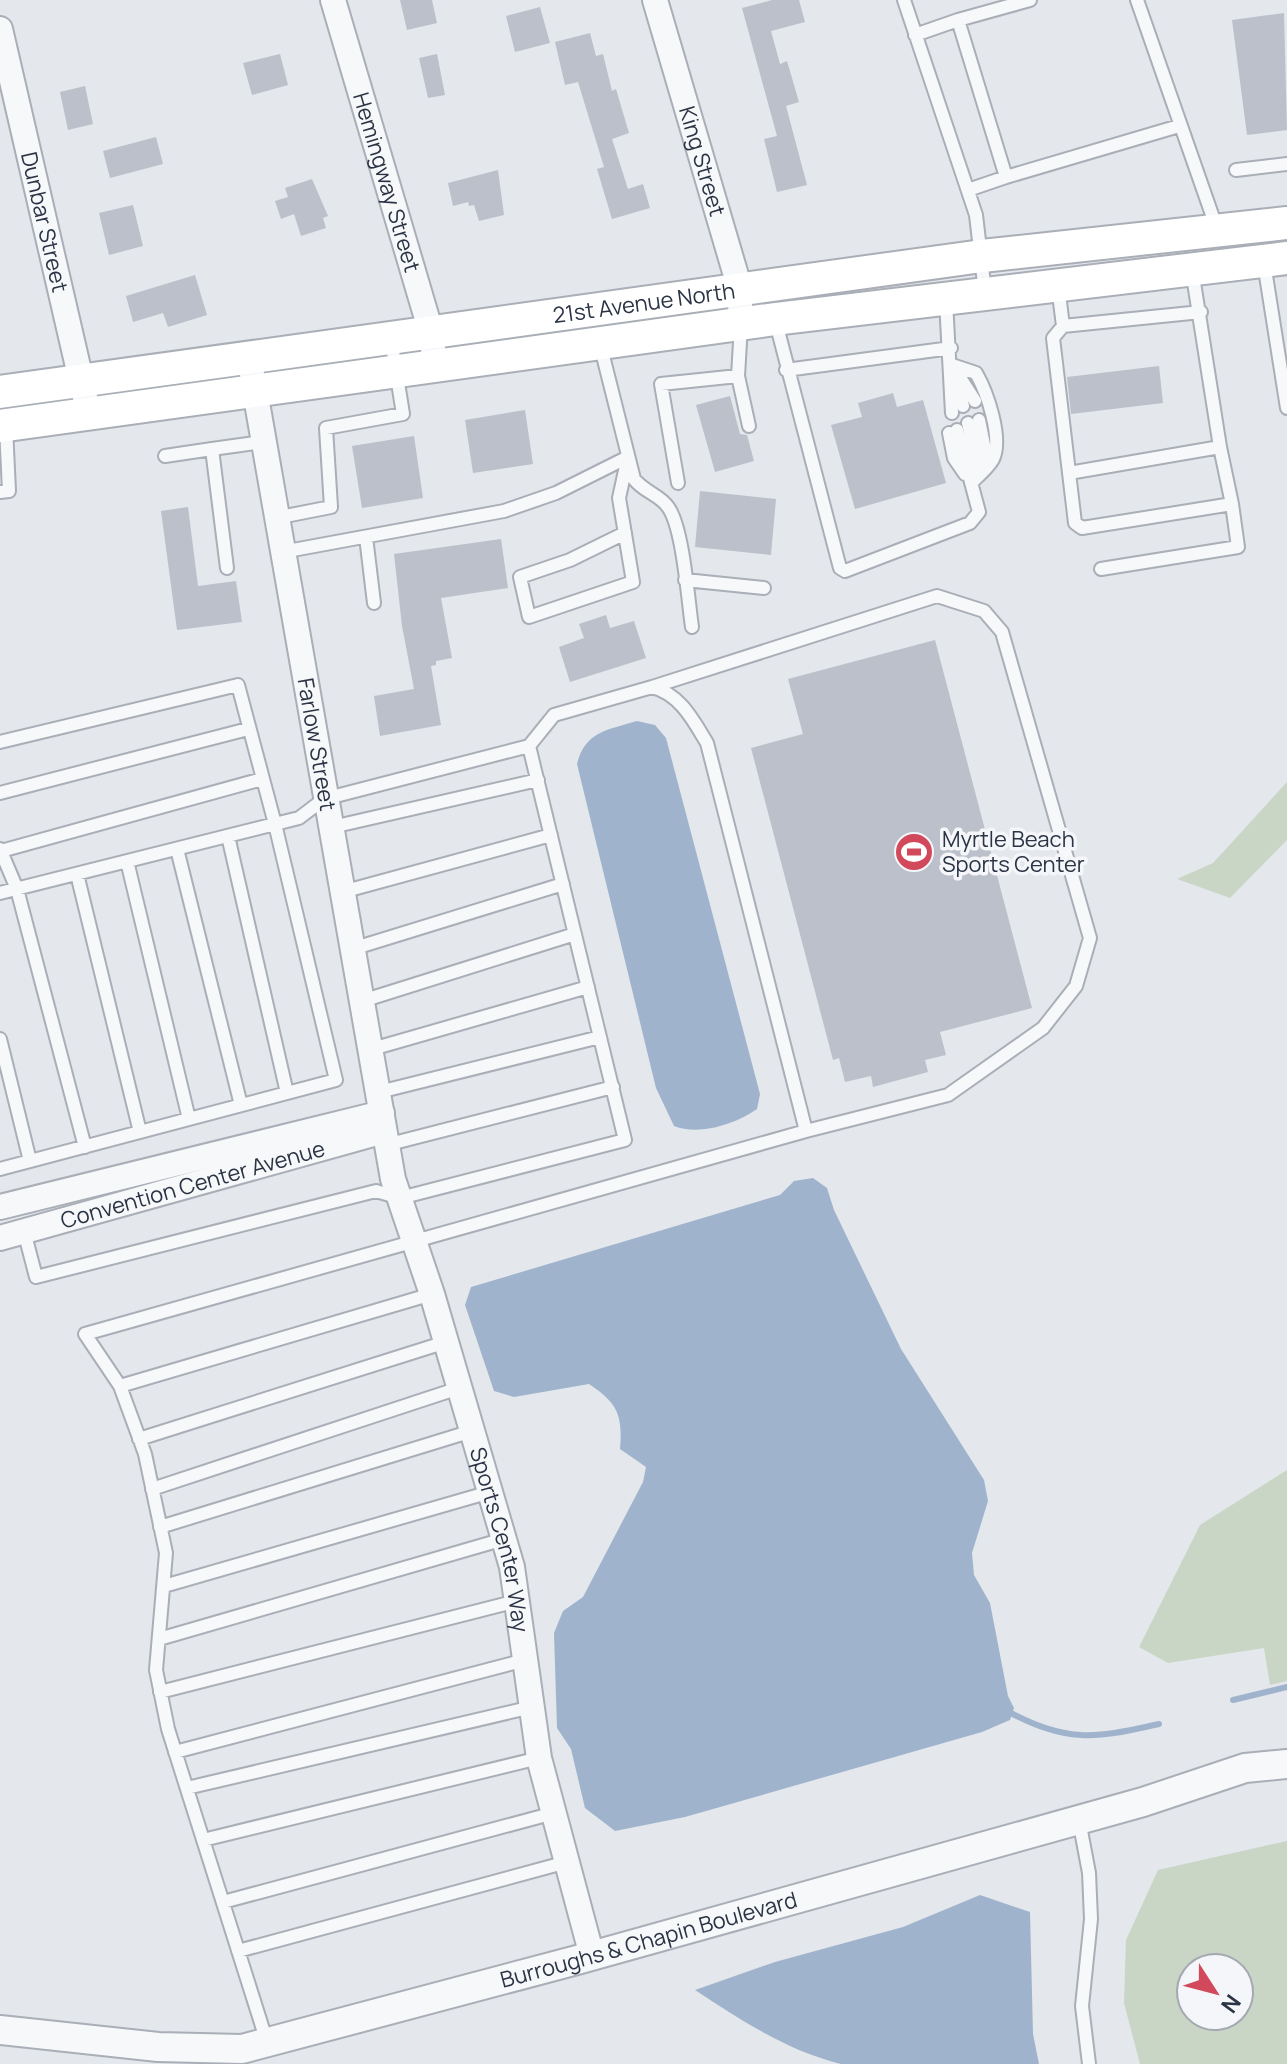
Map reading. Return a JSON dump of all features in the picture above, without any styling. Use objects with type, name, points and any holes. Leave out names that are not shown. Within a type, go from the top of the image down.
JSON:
[{"type":"main road","name":"21st Avenue North","points":[[0,392],[982,256],[1287,223]]},
{"type":"main road","name":"21st Avenue North","points":[[3,426],[775,319],[1275,259]]},
{"type":"street","name":"Hemingway Street","points":[[333,0],[431,332],[435,366]]},
{"type":"street","name":"King Street","points":[[655,0],[740,289],[741,325]]},
{"type":"street","name":"Dunbar Street","points":[[0,29],[83,380],[88,416]]},
{"type":"street","points":[[596,309],[600,344]]},
{"type":"street","name":"Farlow Street","points":[[251,357],[253,392],[383,1120]]},
{"type":"street","name":"Sports Center Way","points":[[383,1120],[400,1198],[432,1294],[504,1539],[517,1601],[539,1758],[592,1956]]},
{"type":"street","name":"Convention Center Avenue","points":[[0,1207],[383,1120]]},
{"type":"street","name":"Convention Center Avenue","points":[[0,1238],[383,1120]]},
{"type":"street","name":"Burroughs & Chapin Boulevard","points":[[0,2030],[158,2047],[242,2049],[592,1956],[1079,1820],[1245,1768],[1287,1764]]},
{"type":"lane","points":[[904,0],[976,215],[985,293]]},
{"type":"lane","points":[[915,35],[1030,0]]},
{"type":"lane","points":[[1137,0],[1217,229]]},
{"type":"lane","points":[[958,20],[1006,177]]},
{"type":"lane","points":[[968,190],[1179,126]]},
{"type":"lane","points":[[1236,170],[1287,164]]},
{"type":"lane","points":[[1275,259],[1286,400]]},
{"type":"lane","points":[[1101,569],[1238,547],[1192,269]]},
{"type":"lane","points":[[1058,283],[1063,326]]},
{"type":"lane","points":[[946,298],[958,409],[952,365]]},
{"type":"lane","points":[[1201,312],[1063,326],[1053,338],[1075,523],[1082,528],[1232,504]]},
{"type":"lane","points":[[775,319],[840,568],[850,571],[963,529],[979,512],[971,483],[963,427],[987,460],[971,483]]},
{"type":"lane","points":[[741,325],[738,376],[749,426]]},
{"type":"lane","points":[[275,518],[331,507],[326,428],[403,414],[391,338]]},
{"type":"lane","points":[[600,344],[634,479],[643,491],[669,508],[678,537],[692,627]]},
{"type":"lane","points":[[786,370],[951,348]]},
{"type":"lane","points":[[952,365],[976,373],[988,393],[996,447],[992,460],[971,483]]},
{"type":"lane","points":[[678,483],[661,384],[738,376]]},
{"type":"lane","points":[[0,492],[9,491],[3,426]]},
{"type":"lane","points":[[165,456],[262,442]]},
{"type":"lane","points":[[1069,473],[1220,447]]},
{"type":"lane","points":[[212,449],[227,568]]},
{"type":"lane","points":[[625,533],[570,560],[520,577],[529,617],[633,582],[625,533],[619,498],[628,457]]},
{"type":"lane","points":[[282,552],[504,511],[556,493],[628,457]]},
{"type":"lane","points":[[366,537],[374,603]]},
{"type":"lane","points":[[685,580],[764,588]]},
{"type":"lane","points":[[0,893],[299,818],[324,799],[529,746],[554,715],[937,596],[984,611],[1002,632],[1090,938],[1076,986],[1043,1028],[948,1095],[806,1131],[85,1334],[120,1386],[139,1439],[152,1489],[166,1553],[156,1670],[160,1692],[175,1752],[267,2042]]},
{"type":"lane","points":[[0,742],[238,685],[275,824],[336,1080],[0,1169]]},
{"type":"lane","points":[[652,687],[668,691],[690,715],[707,743],[806,1131]]},
{"type":"lane","points":[[0,793],[248,729]]},
{"type":"lane","points":[[24,1231],[36,1277],[376,1191],[400,1198],[625,1140],[529,746]]},
{"type":"lane","points":[[85,1147],[17,889],[0,850],[262,779]]},
{"type":"lane","points":[[332,827],[538,780]]},
{"type":"lane","points":[[342,892],[551,835]]},
{"type":"lane","points":[[228,836],[287,1093]]},
{"type":"lane","points":[[177,849],[241,1105]]},
{"type":"lane","points":[[127,861],[189,1119]]},
{"type":"lane","points":[[77,874],[140,1132]]},
{"type":"lane","points":[[352,949],[563,884]]},
{"type":"lane","points":[[362,1001],[575,934]]},
{"type":"lane","points":[[372,1049],[588,987]]},
{"type":"lane","points":[[383,1120],[600,1037]]},
{"type":"lane","points":[[0,1039],[30,1161]]},
{"type":"lane","points":[[383,1120],[613,1087]]},
{"type":"lane","points":[[120,1386],[432,1294]]},
{"type":"lane","points":[[139,1439],[446,1342]]},
{"type":"lane","points":[[152,1489],[459,1388]]},
{"type":"lane","points":[[160,1527],[472,1431]]},
{"type":"lane","points":[[164,1586],[490,1492]]},
{"type":"lane","points":[[159,1639],[504,1539]]},
{"type":"lane","points":[[160,1692],[517,1601]]},
{"type":"lane","points":[[175,1752],[525,1660]]},
{"type":"lane","points":[[187,1788],[532,1707]]},
{"type":"lane","points":[[203,1840],[539,1758]]},
{"type":"lane","points":[[223,1902],[554,1813]]},
{"type":"lane","points":[[1079,1820],[1089,1873],[1091,1919],[1082,2006],[1089,2064]]},
{"type":"lane","points":[[238,1951],[567,1862]]},
{"type":"green space","points":[[1287,782],[1287,840],[1230,898],[1177,879],[1213,863]]},
{"type":"green space","points":[[1287,1470],[1287,1681],[1270,1685],[1264,1648],[1168,1663],[1139,1647],[1200,1525]]},
{"type":"green space","points":[[1287,1841],[1287,2064],[1140,2064],[1124,2003],[1126,1940],[1158,1870]]},
{"type":"water","points":[[637,721],[655,725],[666,738],[760,1094],[757,1109],[728,1124],[706,1129],[674,1126],[656,1088],[577,764],[592,738]]},
{"type":"water","points":[[813,1178],[827,1188],[834,1210],[901,1349],[984,1480],[988,1501],[972,1553],[974,1575],[990,1603],[1008,1696],[1014,1708],[1010,1720],[982,1732],[685,1817],[615,1831],[585,1808],[571,1749],[557,1728],[554,1633],[563,1611],[583,1597],[643,1482],[646,1467],[620,1449],[616,1410],[606,1397],[589,1384],[514,1397],[494,1391],[465,1305],[471,1287],[780,1195],[794,1181]]},
{"type":"water","points":[[980,1895],[1030,1912],[1033,2034],[1039,2064],[841,2064],[783,2043],[695,1990],[775,1962],[903,1927]]},
{"type":"building","points":[[400,0],[432,0],[437,23],[407,30]]},
{"type":"building","points":[[772,0],[799,0],[805,22],[771,31],[780,64],[787,61],[799,102],[786,106],[807,185],[777,192],[764,139],[777,136],[742,8]]},
{"type":"building","points":[[540,7],[550,43],[515,52],[506,16]]},
{"type":"building","points":[[1284,13],[1287,130],[1247,135],[1232,20]]},
{"type":"building","points":[[590,33],[596,56],[603,54],[612,91],[616,89],[629,133],[612,139],[628,189],[643,184],[650,208],[612,219],[597,169],[604,167],[578,82],[565,85],[555,42]]},
{"type":"building","points":[[280,54],[288,85],[252,95],[243,63]]},
{"type":"building","points":[[437,54],[445,95],[428,98],[419,58]]},
{"type":"building","points":[[85,86],[93,124],[68,130],[60,92]]},
{"type":"building","points":[[156,137],[163,164],[110,178],[103,151]]},
{"type":"building","points":[[498,170],[504,215],[479,221],[474,205],[469,206],[468,202],[453,206],[448,183]]},
{"type":"building","points":[[312,179],[328,216],[323,218],[326,228],[301,236],[294,214],[281,219],[275,201],[288,197],[285,188]]},
{"type":"building","points":[[133,205],[143,246],[109,255],[99,213]]},
{"type":"building","points":[[195,275],[207,315],[168,327],[163,313],[133,322],[126,296]]},
{"type":"building","points":[[1159,366],[1163,403],[1071,414],[1067,377]]},
{"type":"building","points":[[893,393],[897,407],[923,400],[946,483],[855,509],[831,425],[862,417],[858,403]]},
{"type":"building","points":[[730,396],[740,434],[747,435],[754,461],[715,472],[696,405]]},
{"type":"building","points":[[525,410],[533,464],[473,473],[465,420]]},
{"type":"building","points":[[414,436],[423,498],[362,508],[352,446]]},
{"type":"building","points":[[700,491],[776,499],[771,555],[695,547]]},
{"type":"building","points":[[188,507],[198,586],[236,581],[242,622],[177,630],[161,511]]},
{"type":"building","points":[[501,539],[508,588],[441,598],[452,658],[436,661],[436,665],[431,666],[441,725],[380,736],[374,696],[414,689],[402,626],[394,554]]},
{"type":"building","points":[[606,615],[610,628],[634,621],[646,658],[570,682],[559,647],[584,638],[579,624]]},
{"type":"building","name":"Myrtle Beach Sports Center","points":[[935,640],[1032,1008],[940,1032],[946,1055],[925,1060],[928,1072],[873,1087],[871,1076],[845,1082],[839,1058],[833,1060],[751,748],[803,734],[788,679]]},
{"type":"waterway","points":[[1233,1700],[1287,1687]]},
{"type":"waterway","points":[[1005,1710],[1046,1728],[1080,1735],[1116,1733],[1159,1724]]},
{"type":"place","name":"Myrtle Beach Sports Center","points":[[914,852]]}]
